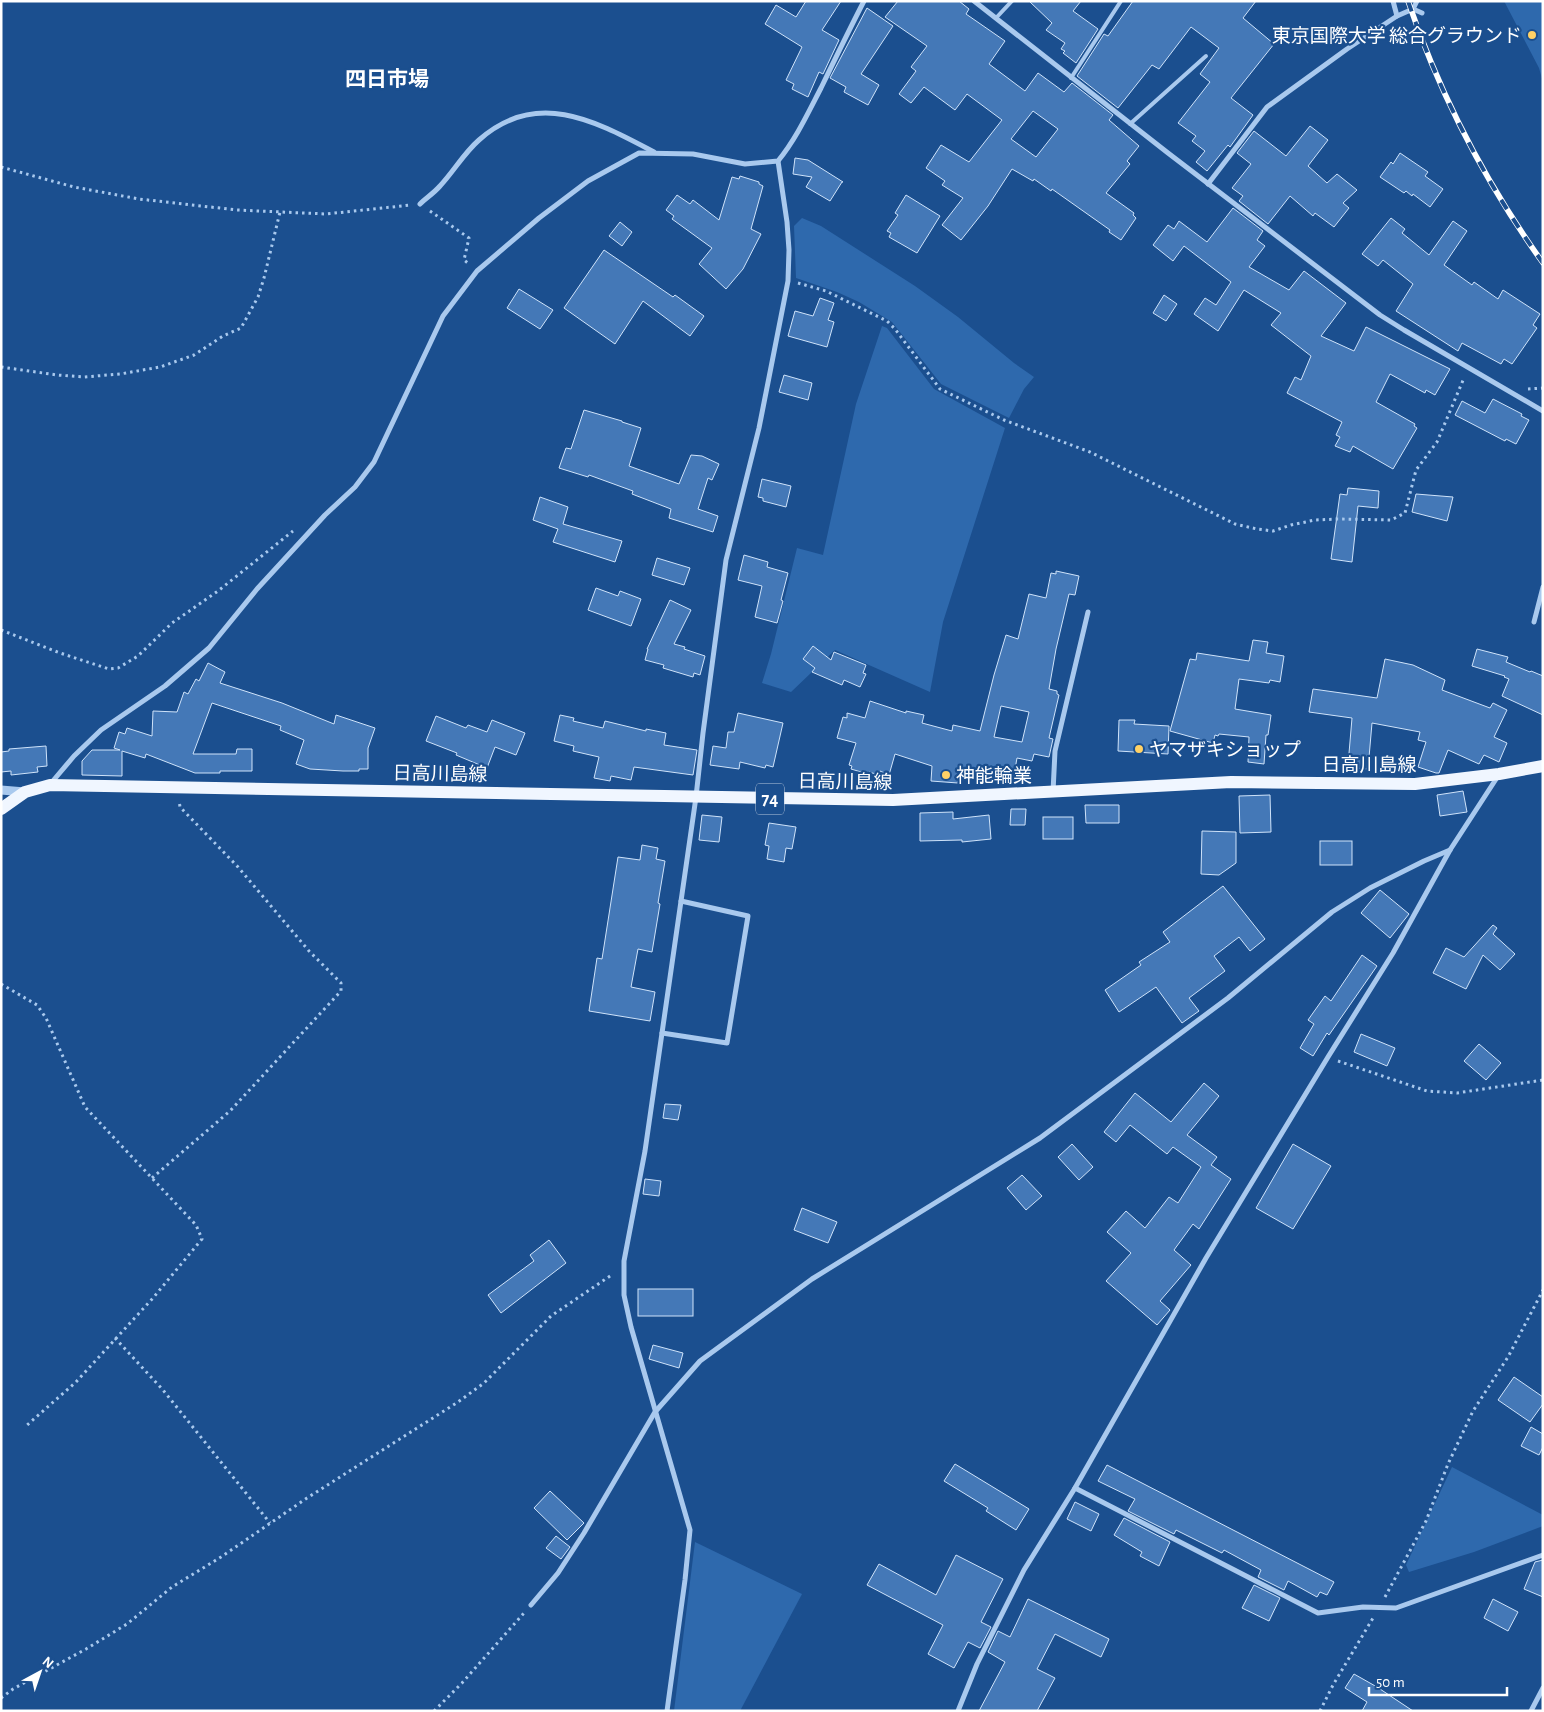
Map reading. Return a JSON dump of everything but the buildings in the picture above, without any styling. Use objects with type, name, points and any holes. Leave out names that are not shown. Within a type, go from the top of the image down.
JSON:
[{"type":"main road","name":"日高川島線","points":[[1,809],[25,792],[50,784],[696,798],[893,800],[1231,782],[1415,784],[1499,774],[1543,766]]},
{"type":"street","points":[[50,784],[74,756],[101,730],[164,686],[209,648],[325,515],[355,487],[374,462],[443,316],[477,272],[539,218],[588,182],[638,153],[693,154],[745,164],[778,162],[788,150],[807,117],[864,1]]},
{"type":"street","points":[[974,1],[1130,124],[1380,315],[1543,411]]},
{"type":"street","points":[[1392,1],[1397,16]]},
{"type":"street","points":[[1208,184],[1267,107],[1347,49],[1397,16],[1413,9],[1417,1]]},
{"type":"street","points":[[1413,9],[1422,13]]},
{"type":"street","points":[[420,204],[440,187],[479,139],[508,120],[541,112],[581,117],[612,130],[657,154]]},
{"type":"street","points":[[667,1711],[690,1530],[631,1327],[624,1296],[625,1266],[645,1151],[696,798],[726,560],[759,428],[788,281],[789,250],[787,222],[778,162]]},
{"type":"street","points":[[1534,622],[1543,587]]},
{"type":"street","points":[[1053,792],[1054,751],[1088,612]]},
{"type":"street","points":[[958,1711],[977,1664],[1024,1570],[1076,1488],[1206,1258],[1328,1057],[1394,953],[1450,850],[1499,774]]},
{"type":"street","points":[[1,790],[25,792]]},
{"type":"street","points":[[530,1605],[558,1573],[584,1533],[655,1412],[700,1361],[812,1279],[1040,1138],[1228,998],[1332,912],[1370,888],[1450,850]]},
{"type":"street","points":[[662,1033],[727,1044],[748,916],[681,901]]},
{"type":"street","points":[[1076,1488],[1318,1613],[1379,1607],[1396,1608],[1543,1555]]},
{"type":"street","points":[[1532,1711],[1543,1688]]},
{"type":"lane","points":[[996,18],[1012,1]]},
{"type":"lane","points":[[1071,78],[1121,1]]},
{"type":"lane","points":[[1130,124],[1206,56]]},
{"type":"path","points":[[1,166],[74,187],[139,199],[236,210],[326,214],[420,204],[469,238],[464,260],[477,272]]},
{"type":"path","points":[[1,367],[84,377],[120,374],[160,367],[194,355],[223,336],[241,328],[258,297],[280,212]]},
{"type":"path","points":[[788,281],[826,290],[887,321],[940,389],[1004,420],[1090,452],[1235,524],[1257,529],[1273,531],[1315,520],[1391,520],[1405,513],[1416,470],[1437,442],[1469,368]]},
{"type":"path","points":[[1,630],[109,669],[118,668],[138,656],[172,623],[218,591],[295,530]]},
{"type":"path","points":[[152,1178],[230,1111],[341,991],[341,984],[309,951],[238,867],[180,807],[177,786]]},
{"type":"path","points":[[1,984],[37,1005],[46,1018],[85,1107],[196,1225],[202,1239],[153,1298],[76,1382],[26,1426]]},
{"type":"path","points":[[1328,1057],[1426,1091],[1457,1093],[1543,1080]]},
{"type":"path","points":[[1,1698],[13,1689],[127,1624],[172,1587],[221,1557],[484,1383],[551,1316],[625,1266]]},
{"type":"path","points":[[1320,1711],[1426,1521],[1448,1464],[1473,1411],[1508,1357],[1543,1290]]},
{"type":"path","points":[[115,1338],[163,1390],[270,1523]]},
{"type":"path","points":[[434,1711],[462,1683],[530,1605]]},
{"type":"shaded area","name":"東京国際大学 総合グラウンド","points":[[1504,1],[1543,1],[1543,82],[1539,68]]},
{"type":"shaded area","points":[[802,218],[821,226],[915,286],[1034,377],[1024,389],[1009,418],[941,384],[892,322],[859,302],[837,292],[796,278],[794,226]]},
{"type":"shaded area","points":[[882,326],[887,328],[934,389],[1005,428],[943,622],[930,692],[835,650],[791,692],[762,683],[797,548],[823,555],[856,404]]},
{"type":"shaded area","points":[[1452,1467],[1543,1515],[1543,1526],[1474,1552],[1409,1572],[1406,1565]]},
{"type":"shaded area","points":[[695,1542],[802,1594],[740,1711],[674,1711]]},
{"type":"railway","points":[[1408,1],[1434,70],[1466,137],[1502,201],[1543,263]]},
{"type":"place","name":"東京国際大学 総合グラウンド","points":[[1532,35]]},
{"type":"place","name":"ヤマザキショップ","points":[[1139,749]]},
{"type":"place","name":"神能輪業","points":[[946,775]]},
{"type":"district","name":"四日市場","points":[[387,79]]}]
